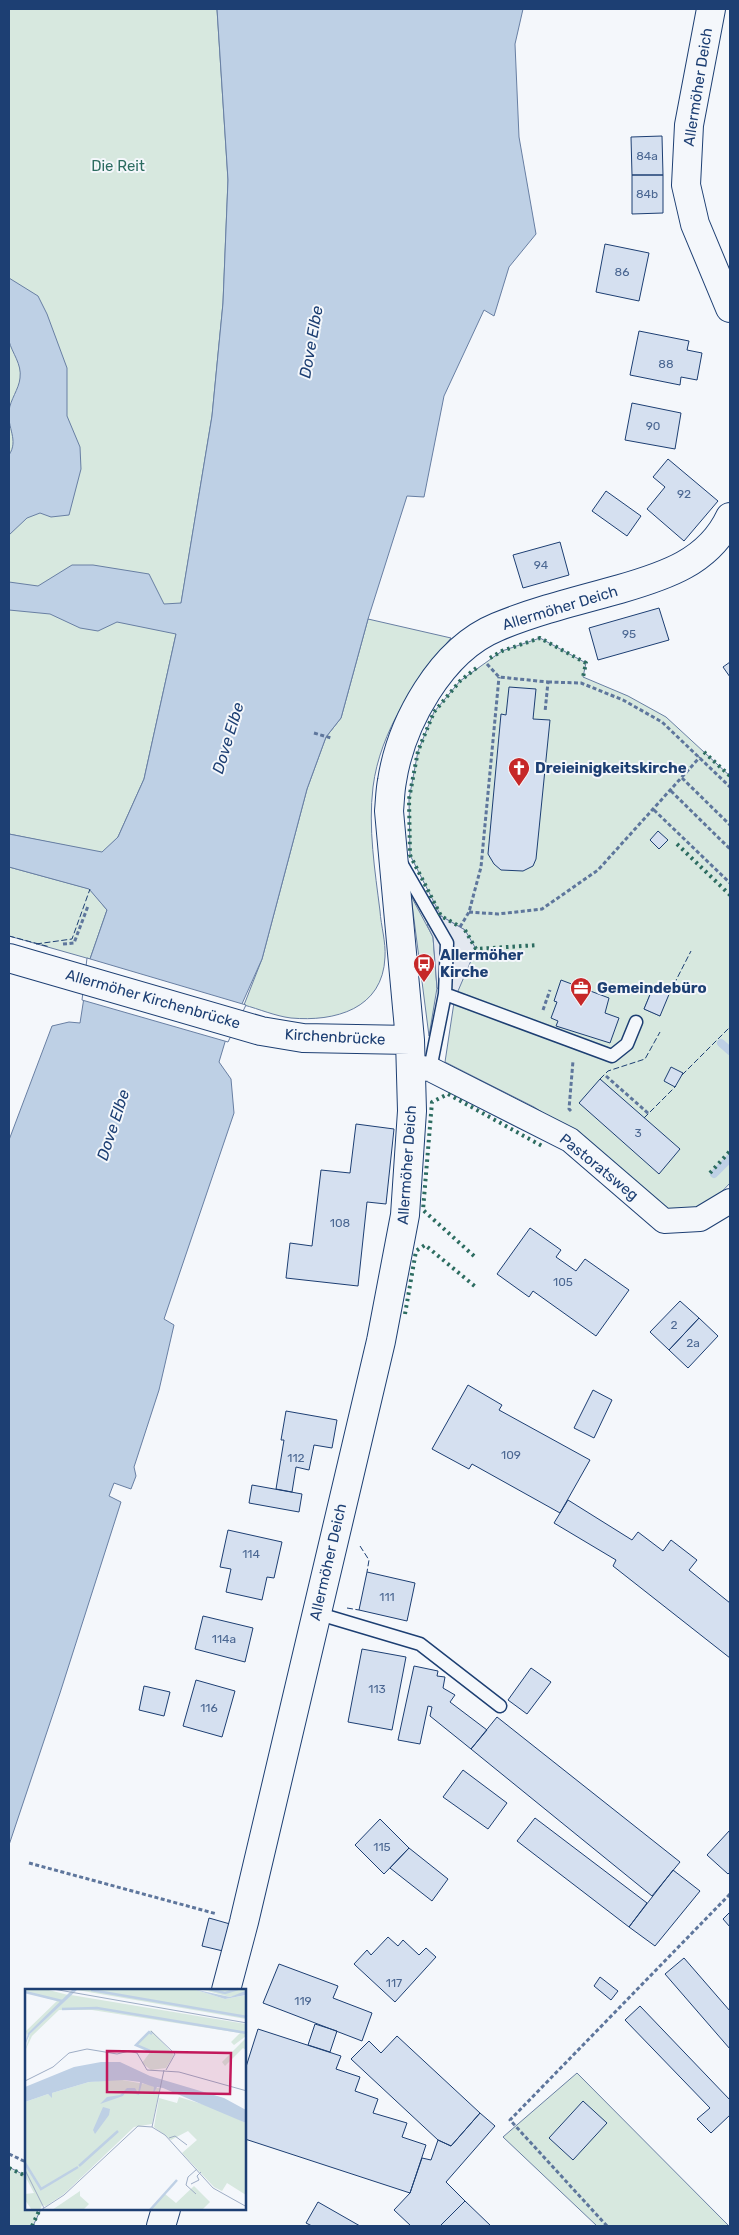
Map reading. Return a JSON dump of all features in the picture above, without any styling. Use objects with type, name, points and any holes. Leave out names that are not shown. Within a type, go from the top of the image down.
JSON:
[{"type":"street","name":"Allermöher Deich","points":[[711,9],[689,125],[686,184],[695,224],[730,308]]},
{"type":"street","name":"Allermöher Deich","points":[[226,1989],[244,1922],[381,1341],[405,1215],[417,1059],[389,811],[392,781],[405,733],[431,683],[467,644],[496,627],[643,582],[689,564],[713,544],[730,517]]},
{"type":"street","points":[[9,958],[40,966]]},
{"type":"street","name":"Allermöher Kirchenbrücke","points":[[40,966],[261,1031]]},
{"type":"street","name":"Kirchenbrücke","points":[[261,1031],[417,1059]]},
{"type":"street","name":"Pastoratsweg","points":[[417,1059],[570,1140],[664,1220],[700,1219],[730,1201]]},
{"type":"street","points":[[161,2226],[166,2210]]},
{"type":"lane","points":[[392,848],[447,943],[445,994],[417,1059]]},
{"type":"lane","points":[[445,994],[612,1056],[626,1044],[636,1022]]},
{"type":"lane","points":[[316,1613],[420,1644],[500,1706]]},
{"type":"path","points":[[490,668],[499,677],[581,684],[623,700],[662,722],[730,787]]},
{"type":"path","points":[[447,943],[461,926],[469,912],[481,867],[499,677]]},
{"type":"path","points":[[545,712],[548,682]]},
{"type":"path","points":[[314,733],[331,738]]},
{"type":"path","points":[[469,912],[498,914],[542,909],[598,870],[700,757]]},
{"type":"path","points":[[682,778],[730,825]]},
{"type":"path","points":[[671,791],[730,849]]},
{"type":"path","points":[[654,810],[730,883]]},
{"type":"path","points":[[40,966],[41,945],[74,943],[88,906]]},
{"type":"path","points":[[570,1140],[583,1123],[569,1110],[574,1042]]},
{"type":"path","points":[[604,1075],[649,1114]]},
{"type":"path","points":[[29,1863],[244,1922]]},
{"type":"path","points":[[607,2226],[510,2120],[730,1894]]},
{"type":"path","points":[[9,2154],[25,2162]]},
{"type":"green space","name":"Die Reit","points":[[9,9],[217,9],[228,180],[223,303],[212,416],[176,634],[144,779],[118,837],[102,853],[9,834]]},
{"type":"green space","points":[[368,619],[451,638],[412,689],[401,708],[383,746],[377,766],[373,787],[371,818],[374,865],[385,946],[382,975],[376,989],[366,1000],[354,1008],[340,1014],[324,1017],[308,1019],[285,1017],[244,1005],[262,959],[307,789],[326,737],[341,718]]},
{"type":"green space","points":[[540,638],[586,663],[583,677],[628,696],[666,717],[730,776],[730,1183],[713,1201],[689,1212],[666,1209],[587,1141],[534,1107],[445,1062],[465,930],[441,916],[410,855],[409,799],[418,751],[434,712],[460,681],[502,651]],"holes":[[[654,985],[660,1016],[644,1009]]]},
{"type":"green space","points":[[9,867],[90,889],[107,910],[90,959],[9,936]]},
{"type":"green space","points":[[411,896],[433,937],[437,988],[429,1036]]},
{"type":"green space","points":[[577,2073],[729,2226],[597,2226],[503,2137]]},
{"type":"green space","points":[[9,2167],[25,2175],[25,2210],[41,2210],[33,2226],[9,2226]]},
{"type":"shaded area","points":[[441,916],[465,930],[476,949],[455,998],[437,988],[433,937],[427,925]]},
{"type":"water","name":"Dove Elbe","points":[[217,9],[523,9],[515,44],[519,137],[536,234],[509,267],[494,316],[484,310],[444,396],[424,497],[407,496],[368,619],[341,718],[326,737],[307,789],[262,959],[225,1042],[219,1062],[231,1079],[234,1113],[164,1319],[174,1325],[159,1390],[134,1467],[136,1476],[131,1489],[114,1483],[109,1496],[121,1502],[9,1845],[9,1140],[52,1026],[69,1022],[80,1023],[90,959],[107,910],[89,889],[9,867],[9,834],[102,852],[118,837],[144,779],[176,634],[117,622],[98,631],[80,628],[50,614],[9,610],[9,582],[38,586],[72,565],[93,565],[149,574],[164,604],[181,603],[212,416],[223,303],[228,180]]},
{"type":"water","points":[[9,278],[38,296],[47,314],[67,368],[67,416],[80,447],[81,469],[69,515],[51,517],[40,513],[27,518],[9,535],[9,455],[13,439],[9,411],[19,382],[20,373],[8,335]]},
{"type":"pier","points":[[87,958],[246,1005],[228,1042],[82,1000]]},
{"type":"building","points":[[662,136],[663,175],[632,175],[631,137]]},
{"type":"building","points":[[632,175],[663,175],[663,213],[632,214]]},
{"type":"building","points":[[605,244],[649,253],[639,301],[596,292]]},
{"type":"building","points":[[639,331],[689,341],[687,350],[702,353],[697,380],[681,377],[680,385],[630,375]]},
{"type":"building","points":[[632,403],[681,413],[675,449],[625,440]]},
{"type":"building","points":[[668,459],[718,501],[684,541],[647,509],[665,487],[653,477]]},
{"type":"building","points":[[606,491],[641,516],[627,536],[592,511]]},
{"type":"building","points":[[560,542],[569,575],[523,588],[513,555]]},
{"type":"building","points":[[659,608],[669,640],[598,660],[589,628]]},
{"type":"building","points":[[730,662],[730,677],[723,667]]},
{"type":"building","name":"Dreieinigkeitskirche","points":[[509,687],[536,689],[533,719],[550,720],[536,859],[533,866],[523,871],[501,870],[494,864],[488,854],[501,714],[506,715]]},
{"type":"building","points":[[658,831],[668,840],[659,849],[650,840]]},
{"type":"building","name":"Gemeindebüro","points":[[561,980],[609,998],[605,1013],[619,1018],[610,1043],[556,1026],[558,1021],[551,1018],[557,1002],[554,1001]]},
{"type":"building","points":[[654,985],[670,992],[660,1016],[644,1009]]},
{"type":"building","points":[[671,1067],[683,1073],[675,1087],[664,1081]]},
{"type":"building","points":[[600,1079],[680,1149],[659,1174],[579,1103]]},
{"type":"building","points":[[356,1124],[394,1129],[386,1204],[367,1202],[358,1286],[286,1278],[290,1243],[312,1246],[321,1170],[350,1173]]},
{"type":"building","points":[[530,1228],[561,1250],[556,1257],[576,1271],[585,1259],[629,1290],[596,1336],[533,1291],[529,1297],[497,1274]]},
{"type":"building","points":[[680,1301],[699,1318],[669,1350],[650,1332]]},
{"type":"building","points":[[699,1318],[718,1336],[688,1368],[669,1350]]},
{"type":"building","points":[[468,1385],[502,1405],[499,1410],[590,1460],[560,1513],[472,1464],[469,1469],[432,1449]]},
{"type":"building","points":[[593,1390],[612,1400],[594,1438],[574,1428]]},
{"type":"building","points":[[286,1411],[337,1420],[332,1448],[314,1445],[309,1470],[296,1467],[292,1492],[276,1489],[284,1440],[281,1440]]},
{"type":"building","points":[[252,1485],[302,1494],[299,1512],[249,1503]]},
{"type":"building","points":[[568,1500],[632,1540],[638,1532],[663,1551],[671,1540],[697,1560],[689,1570],[730,1603],[730,1658],[613,1566],[616,1560],[554,1523]]},
{"type":"building","points":[[228,1530],[282,1542],[274,1578],[267,1577],[262,1600],[226,1592],[231,1569],[220,1567]]},
{"type":"building","points":[[367,1572],[415,1583],[407,1621],[359,1610]]},
{"type":"building","points":[[203,1616],[253,1628],[245,1662],[195,1649]]},
{"type":"building","points":[[362,1649],[406,1657],[392,1730],[348,1722]]},
{"type":"building","points":[[414,1666],[438,1671],[437,1676],[445,1677],[443,1688],[455,1695],[450,1702],[487,1730],[471,1749],[430,1716],[432,1707],[428,1706],[420,1744],[398,1740]]},
{"type":"building","points":[[531,1668],[551,1682],[527,1714],[508,1700]]},
{"type":"building","points":[[196,1680],[235,1691],[222,1737],[183,1726]]},
{"type":"building","points":[[144,1686],[170,1692],[164,1716],[139,1710]]},
{"type":"building","points":[[497,1717],[680,1862],[652,1896],[471,1749]]},
{"type":"building","points":[[463,1770],[507,1803],[488,1829],[443,1797]]},
{"type":"building","points":[[535,1818],[647,1903],[629,1927],[517,1841]]},
{"type":"building","points":[[380,1819],[409,1848],[384,1874],[355,1845]]},
{"type":"building","points":[[730,1830],[730,1872],[728,1874],[707,1855]]},
{"type":"building","points":[[409,1848],[448,1879],[432,1901],[390,1868]]},
{"type":"building","points":[[673,1870],[700,1891],[655,1946],[629,1927]]},
{"type":"building","points":[[730,1912],[730,1927],[723,1919]]},
{"type":"building","points":[[209,1918],[230,1924],[223,1951],[202,1946]]},
{"type":"building","points":[[388,1937],[398,1946],[403,1940],[419,1955],[426,1948],[436,1957],[395,2002],[354,1964],[367,1950],[371,1955]]},
{"type":"building","points":[[684,1958],[730,2011],[730,2049],[665,1974]]},
{"type":"building","points":[[279,1964],[338,1986],[333,1998],[372,2013],[362,2041],[263,2003]]},
{"type":"building","points":[[600,1977],[618,1991],[611,2000],[594,1986]]},
{"type":"building","points":[[640,2006],[730,2100],[730,2115],[711,2133],[697,2119],[710,2108],[625,2020]]},
{"type":"building","points":[[315,2024],[337,2031],[330,2052],[308,2045]]},
{"type":"building","points":[[258,2029],[341,2056],[336,2069],[360,2077],[355,2091],[378,2099],[373,2113],[407,2123],[402,2137],[426,2145],[410,2193],[246,2139],[246,2067]]},
{"type":"building","points":[[397,2036],[480,2113],[451,2146],[438,2140],[351,2059],[369,2041],[381,2053]]},
{"type":"building","points":[[583,2101],[607,2123],[573,2160],[549,2138]]},
{"type":"building","points":[[480,2113],[495,2126],[446,2182],[465,2201],[440,2226],[411,2226],[394,2210],[410,2193],[422,2158],[431,2160],[438,2140],[451,2146]]},
{"type":"building","points":[[465,2201],[491,2226],[440,2226]]},
{"type":"building","points":[[318,2202],[360,2226],[312,2226],[306,2223]]},
{"type":"waterway","points":[[721,1043],[730,1051]]},
{"type":"waterway","points":[[714,1174],[730,1158]]},
{"type":"hedge","points":[[490,658],[502,651],[540,638],[586,663],[583,677]]},
{"type":"hedge","points":[[457,925],[441,916],[410,855],[409,799],[418,751],[434,712],[460,681],[479,666]]},
{"type":"hedge","points":[[704,752],[730,776]]},
{"type":"hedge","points":[[677,844],[730,895]]},
{"type":"hedge","points":[[465,930],[476,949],[538,945]]},
{"type":"hedge","points":[[474,1256],[423,1210],[432,1102],[448,1094],[542,1146]]},
{"type":"hedge","points":[[710,1173],[730,1151]]},
{"type":"hedge","points":[[405,1314],[416,1251],[425,1245],[477,1288]]},
{"type":"hedge","points":[[9,2168],[25,2176]]},
{"type":"hedge","points":[[32,2226],[40,2210]]},
{"type":"fence","points":[[36,944],[72,939],[90,889]]},
{"type":"fence","points":[[9,936],[50,947]]},
{"type":"fence","points":[[670,992],[691,951]]},
{"type":"fence","points":[[682,1075],[730,1027]]},
{"type":"fence","points":[[600,1079],[608,1071],[645,1059],[660,1032]]},
{"type":"fence","points":[[644,1118],[676,1086]]},
{"type":"fence","points":[[360,1546],[369,1560],[367,1572]]},
{"type":"fence","points":[[347,1608],[359,1610]]},
{"type":"place","name":"Dreieinigkeitskirche","points":[[519,787]]},
{"type":"place","name":"Allermöher Kirche","points":[[424,983]]},
{"type":"place","name":"Gemeindebüro","points":[[581,1007]]}]
